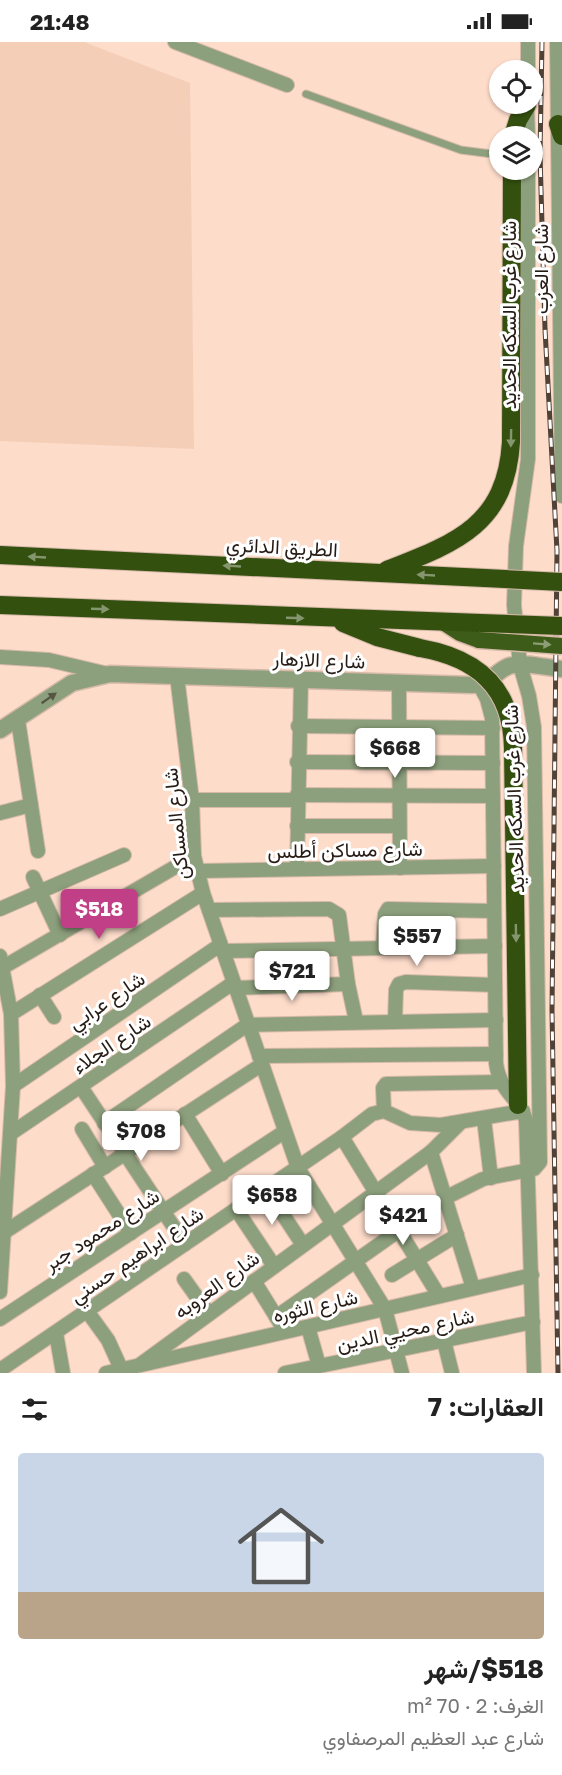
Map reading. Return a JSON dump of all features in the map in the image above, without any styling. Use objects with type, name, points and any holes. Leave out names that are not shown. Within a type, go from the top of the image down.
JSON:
[{"type":"highway","points":[[380,573],[458,540],[487,514],[506,480],[511,442],[512,180]]},
{"type":"highway","name":"الطريق الدائري","points":[[0,555],[562,582]]},
{"type":"highway","points":[[0,605],[443,622],[480,632],[562,646]]},
{"type":"highway","points":[[336,619],[377,637],[460,658],[483,674],[501,695],[511,721],[521,1108]]},
{"type":"highway","points":[[480,632],[562,626]]},
{"type":"street","points":[[175,42],[205,47],[287,85]]},
{"type":"street","points":[[528,42],[528,60]]},
{"type":"street","name":"شارع العزب","points":[[557,42],[560,130],[562,496]]},
{"type":"street","name":"شارع غرب السكه الحديد","points":[[528,180],[528,459],[514,576],[514,605],[520,664],[529,696],[534,728],[541,1157],[538,1166],[529,1170]]},
{"type":"street","name":"شارع الازهار","points":[[0,657],[49,660],[110,674],[479,684]]},
{"type":"street","points":[[479,684],[492,680],[505,668],[520,664],[562,669]]},
{"type":"street","name":"شارع الازهار","points":[[0,730],[72,683],[110,674]]},
{"type":"street","name":"شارع المساكن","points":[[177,676],[192,800],[194,856],[197,871],[247,1025],[298,1167]]},
{"type":"street","points":[[297,869],[297,762],[301,680]]},
{"type":"street","points":[[399,682],[400,867]]},
{"type":"street","name":"شارع غرب السكه الحديد","points":[[479,684],[490,707],[493,728],[496,1054],[500,1082],[521,1108],[527,1124],[534,1373]]},
{"type":"street","points":[[18,720],[38,851]]},
{"type":"street","points":[[298,726],[493,728]]},
{"type":"street","points":[[297,762],[493,763]]},
{"type":"street","points":[[192,800],[399,795],[493,796]]},
{"type":"street","points":[[0,813],[31,805]]},
{"type":"street","points":[[297,825],[399,826]]},
{"type":"street","points":[[0,909],[124,855]]},
{"type":"street","points":[[0,1292],[6,1143],[13,1086],[11,1014],[1,964],[60,935],[194,856]]},
{"type":"street","name":"شارع مساكن أطلس","points":[[197,871],[494,866]]},
{"type":"street","points":[[33,877],[60,935]]},
{"type":"street","points":[[11,1014],[203,893]]},
{"type":"street","points":[[208,910],[329,909],[339,915],[348,984],[356,1021]]},
{"type":"street","points":[[383,948],[385,915],[388,909],[494,911]]},
{"type":"street","points":[[221,948],[495,946]]},
{"type":"street","name":"شارع عرابي","points":[[13,1086],[221,948]]},
{"type":"street","points":[[234,986],[348,984]]},
{"type":"street","points":[[395,1021],[396,990],[399,984],[495,985]]},
{"type":"street","name":"شارع الجلاء","points":[[6,1143],[81,1087],[234,986]]},
{"type":"street","points":[[40,995],[54,1017]]},
{"type":"street","points":[[105,1123],[247,1025],[356,1021],[495,1020]]},
{"type":"street","points":[[1,1234],[185,1114],[260,1060],[496,1054]]},
{"type":"street","points":[[500,1082],[386,1084],[383,1088],[384,1111],[410,1123],[441,1125],[484,1119],[521,1108]]},
{"type":"street","points":[[81,1087],[162,1213],[185,1244]]},
{"type":"street","name":"شارع ابراهيم حسني","points":[[0,1370],[342,1137],[372,1114],[384,1111]]},
{"type":"street","points":[[185,1114],[222,1174]]},
{"type":"street","points":[[484,1119],[491,1178]]},
{"type":"street","name":"شارع العروبه","points":[[137,1367],[430,1152],[460,1123]]},
{"type":"street","points":[[82,1130],[99,1170],[131,1233]]},
{"type":"street","name":"شارع محمود جبر","points":[[0,1319],[284,1132]]},
{"type":"street","points":[[342,1137],[440,1296]]},
{"type":"street","points":[[430,1152],[473,1288]]},
{"type":"street","points":[[298,1167],[385,1309],[398,1350],[402,1373]]},
{"type":"street","points":[[276,1317],[465,1186],[529,1170]]},
{"type":"street","points":[[266,1189],[303,1245]]},
{"type":"street","points":[[236,1209],[274,1266]]},
{"type":"street","points":[[392,1275],[457,1235]]},
{"type":"street","name":"شارع الثوره","points":[[106,1373],[123,1372],[532,1275]]},
{"type":"street","points":[[184,1279],[209,1314]]},
{"type":"street","points":[[254,1281],[286,1332]]},
{"type":"street","points":[[87,1311],[108,1340],[123,1372]]},
{"type":"street","name":"شارع محيي الدين","points":[[285,1373],[319,1366],[353,1366],[398,1350],[533,1322]]},
{"type":"street","points":[[308,1327],[319,1366]]},
{"type":"street","points":[[56,1333],[63,1373]]},
{"type":"street","points":[[444,1341],[452,1373]]},
{"type":"lane","points":[[306,94],[460,150],[489,154]]},
{"type":"shaded area","points":[[0,42],[84,42],[190,83],[194,449],[0,441]]},
{"type":"railway","points":[[542,42],[540,154],[545,329],[557,551],[552,1010],[558,1373]]}]
